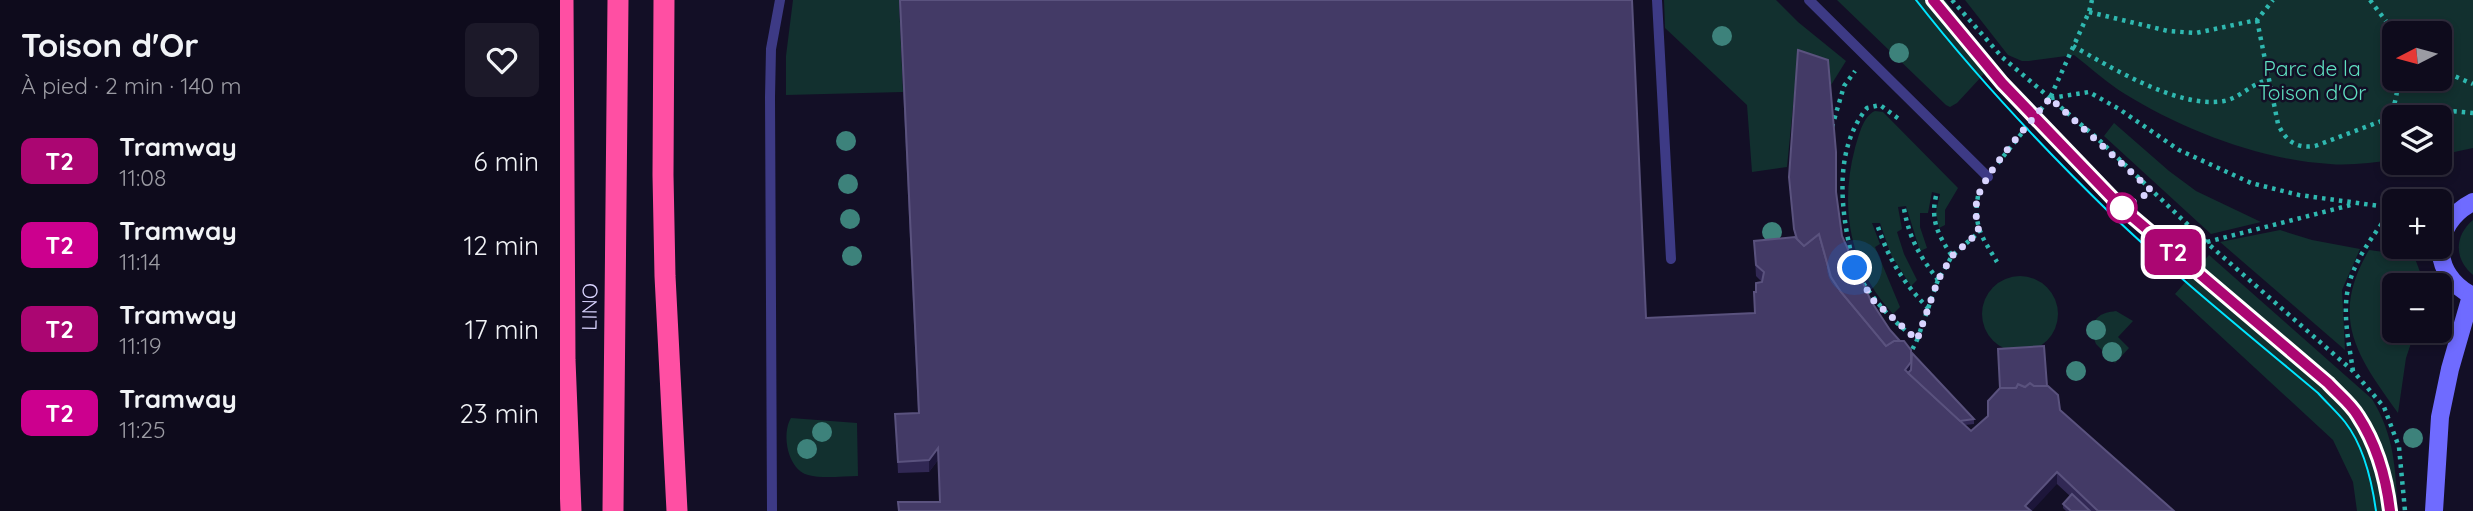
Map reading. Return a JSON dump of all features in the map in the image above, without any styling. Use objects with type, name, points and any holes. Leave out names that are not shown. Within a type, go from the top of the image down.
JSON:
[{"type":"highway","points":[[563,0],[565,360],[571,511]]},
{"type":"highway","name":"LINO","points":[[613,511],[618,0]]},
{"type":"highway","points":[[664,0],[663,213],[677,511]]},
{"type":"highway","points":[[560,429],[565,360]]},
{"type":"street","points":[[2434,511],[2440,417],[2450,369],[2472,296],[2457,287],[2446,273],[2441,257],[2442,240],[2448,224],[2458,211],[2472,202]]},
{"type":"lane","points":[[772,511],[770,97],[771,49],[780,0]]},
{"type":"lane","points":[[1657,0],[1671,259]]},
{"type":"lane","points":[[1809,0],[1988,177]]},
{"type":"path","points":[[1952,0],[2002,57],[2098,139],[2206,242],[2353,372],[2384,407],[2399,447],[2405,511]]},
{"type":"path","points":[[1997,262],[1979,232],[1976,219],[1978,196],[1988,177],[2050,98],[2092,0]]},
{"type":"path","points":[[2089,12],[2182,34],[2211,31],[2257,20],[2273,0]]},
{"type":"path","points":[[2370,0],[2386,21]]},
{"type":"path","points":[[2257,20],[2278,124],[2289,142],[2305,147],[2376,124],[2382,120]]},
{"type":"path","points":[[2073,46],[2121,73],[2191,101],[2228,101],[2261,81],[2268,80]]},
{"type":"path","points":[[1829,139],[1844,86],[1866,56]]},
{"type":"path","points":[[2452,75],[2473,85]]},
{"type":"path","points":[[2050,98],[2088,92],[2119,109],[2179,150],[2251,183],[2299,195],[2382,207]]},
{"type":"path","points":[[1906,126],[1885,107],[1875,105],[1867,108],[1847,148],[1842,191],[1845,230],[1855,268],[1872,299],[1917,340]]},
{"type":"path","points":[[2452,111],[2473,113]]},
{"type":"path","points":[[1969,187],[1978,196]]},
{"type":"path","points":[[1936,197],[1933,214],[1936,227],[1952,256]]},
{"type":"path","points":[[2206,242],[2356,204]]},
{"type":"path","points":[[1904,209],[1916,252],[1938,280]]},
{"type":"path","points":[[2353,372],[2346,306],[2350,278],[2363,250],[2382,224]]},
{"type":"path","points":[[1878,227],[1893,265],[1908,288],[1929,309]]},
{"type":"path","points":[[1908,358],[1938,280],[1952,256],[1979,232]]},
{"type":"green space","points":[[793,0],[899,0],[903,92],[786,95],[786,56]]},
{"type":"green space","points":[[1664,0],[1776,0],[1798,22],[1846,61],[1831,85],[1828,64],[1798,55],[1787,167],[1752,172],[1747,105],[1665,28]]},
{"type":"green space","points":[[1837,0],[1945,0],[1994,63],[1957,103],[1950,107]]},
{"type":"green space","name":"Parc de la Toison d'Or","points":[[1965,0],[2473,0],[2473,148],[2452,152],[2452,105],[2382,105],[2382,162],[2338,164],[2277,156],[2223,141],[2172,120],[2118,90],[2074,55],[2022,61],[2008,55]]},
{"type":"green space","points":[[1875,111],[1883,112],[1958,188],[1945,210],[1945,225],[1939,228],[1936,212],[1940,194],[1932,192],[1928,213],[1920,213],[1920,227],[1927,248],[1920,251],[1906,206],[1898,207],[1902,229],[1897,232],[1917,280],[1911,286],[1891,255],[1880,223],[1872,223],[1880,244],[1875,247],[1900,307],[1893,314],[1878,296],[1858,257],[1849,215],[1850,170],[1855,148],[1864,121]]},
{"type":"green space","points":[[2114,123],[2196,191],[2261,222],[2211,234],[2104,136]]},
{"type":"green space","points":[[2473,220],[2473,275],[2462,262],[2459,247],[2462,233]]},
{"type":"green space","points":[[2280,230],[2312,240],[2360,249],[2342,290],[2345,350],[2220,242]]},
{"type":"green space","points":[[2369,250],[2382,252],[2382,259],[2415,259],[2420,273],[2382,273],[2382,343],[2411,343],[2406,358],[2398,413],[2371,373],[2353,336],[2351,296],[2357,274]]},
{"type":"green space","points":[[2209,255],[2372,399],[2390,440],[2398,511],[2357,511],[2353,482],[2333,440],[2175,294]]},
{"type":"green space","points":[[2013,276],[2027,276],[2041,282],[2052,293],[2058,314],[2055,329],[2047,341],[2027,352],[2013,352],[1999,346],[1988,335],[1982,321],[1982,307],[1988,293],[1999,282]]},
{"type":"green space","points":[[2116,311],[2133,321],[2118,337],[2129,348],[2115,363],[2096,344],[2091,331],[2099,316]]},
{"type":"green space","points":[[791,418],[857,423],[858,476],[820,477],[801,472],[788,451],[787,433]]},
{"type":"building","points":[[900,0],[1632,0],[1646,318],[1755,313],[1754,292],[1756,283],[1762,282],[1764,272],[1756,265],[1754,241],[1795,237],[1804,246],[1819,234],[1831,277],[1841,292],[1886,346],[1894,341],[1904,341],[1911,350],[1911,362],[1905,370],[1971,431],[1988,416],[1988,401],[2000,388],[2016,388],[2018,384],[2025,387],[2030,383],[2034,386],[2048,386],[2058,395],[2060,410],[2174,511],[2098,511],[2057,472],[2025,506],[2031,511],[899,511],[898,502],[940,502],[938,448],[929,460],[898,462],[895,414],[919,413]]},
{"type":"building","points":[[1798,50],[1828,60],[1836,152],[1836,192],[1842,236],[1871,301],[1900,341],[1886,346],[1831,277],[1819,234],[1804,246],[1797,239],[1794,229],[1789,177]]},
{"type":"building","points":[[2044,346],[2047,386],[2034,386],[2030,383],[2025,387],[2018,384],[2016,388],[2000,388],[1998,349]]},
{"type":"building","points":[[1912,353],[1974,419],[1960,421],[1908,373],[1911,370]]},
{"type":"building","points":[[2072,494],[2090,511],[2071,511],[2063,504]]},
{"type":"tram line","points":[[1916,0],[1962,57],[2011,111],[2113,216],[2188,284],[2318,393],[2339,415],[2362,453],[2376,511]]},
{"type":"tram line","points":[[1933,0],[2002,83],[2122,208],[2348,403],[2365,427],[2375,450],[2390,511]]},
{"type":"tram line","name":"T2","points":[[1933,0],[2002,83],[2122,208],[2328,383],[2357,414],[2375,448],[2387,485],[2390,511]]},
{"type":"route","points":[[1855,268],[1872,299],[1917,340],[1938,280],[1952,256],[1979,232],[1976,208],[1978,196],[1988,177],[2050,98],[2152,191],[2122,208]]}]
